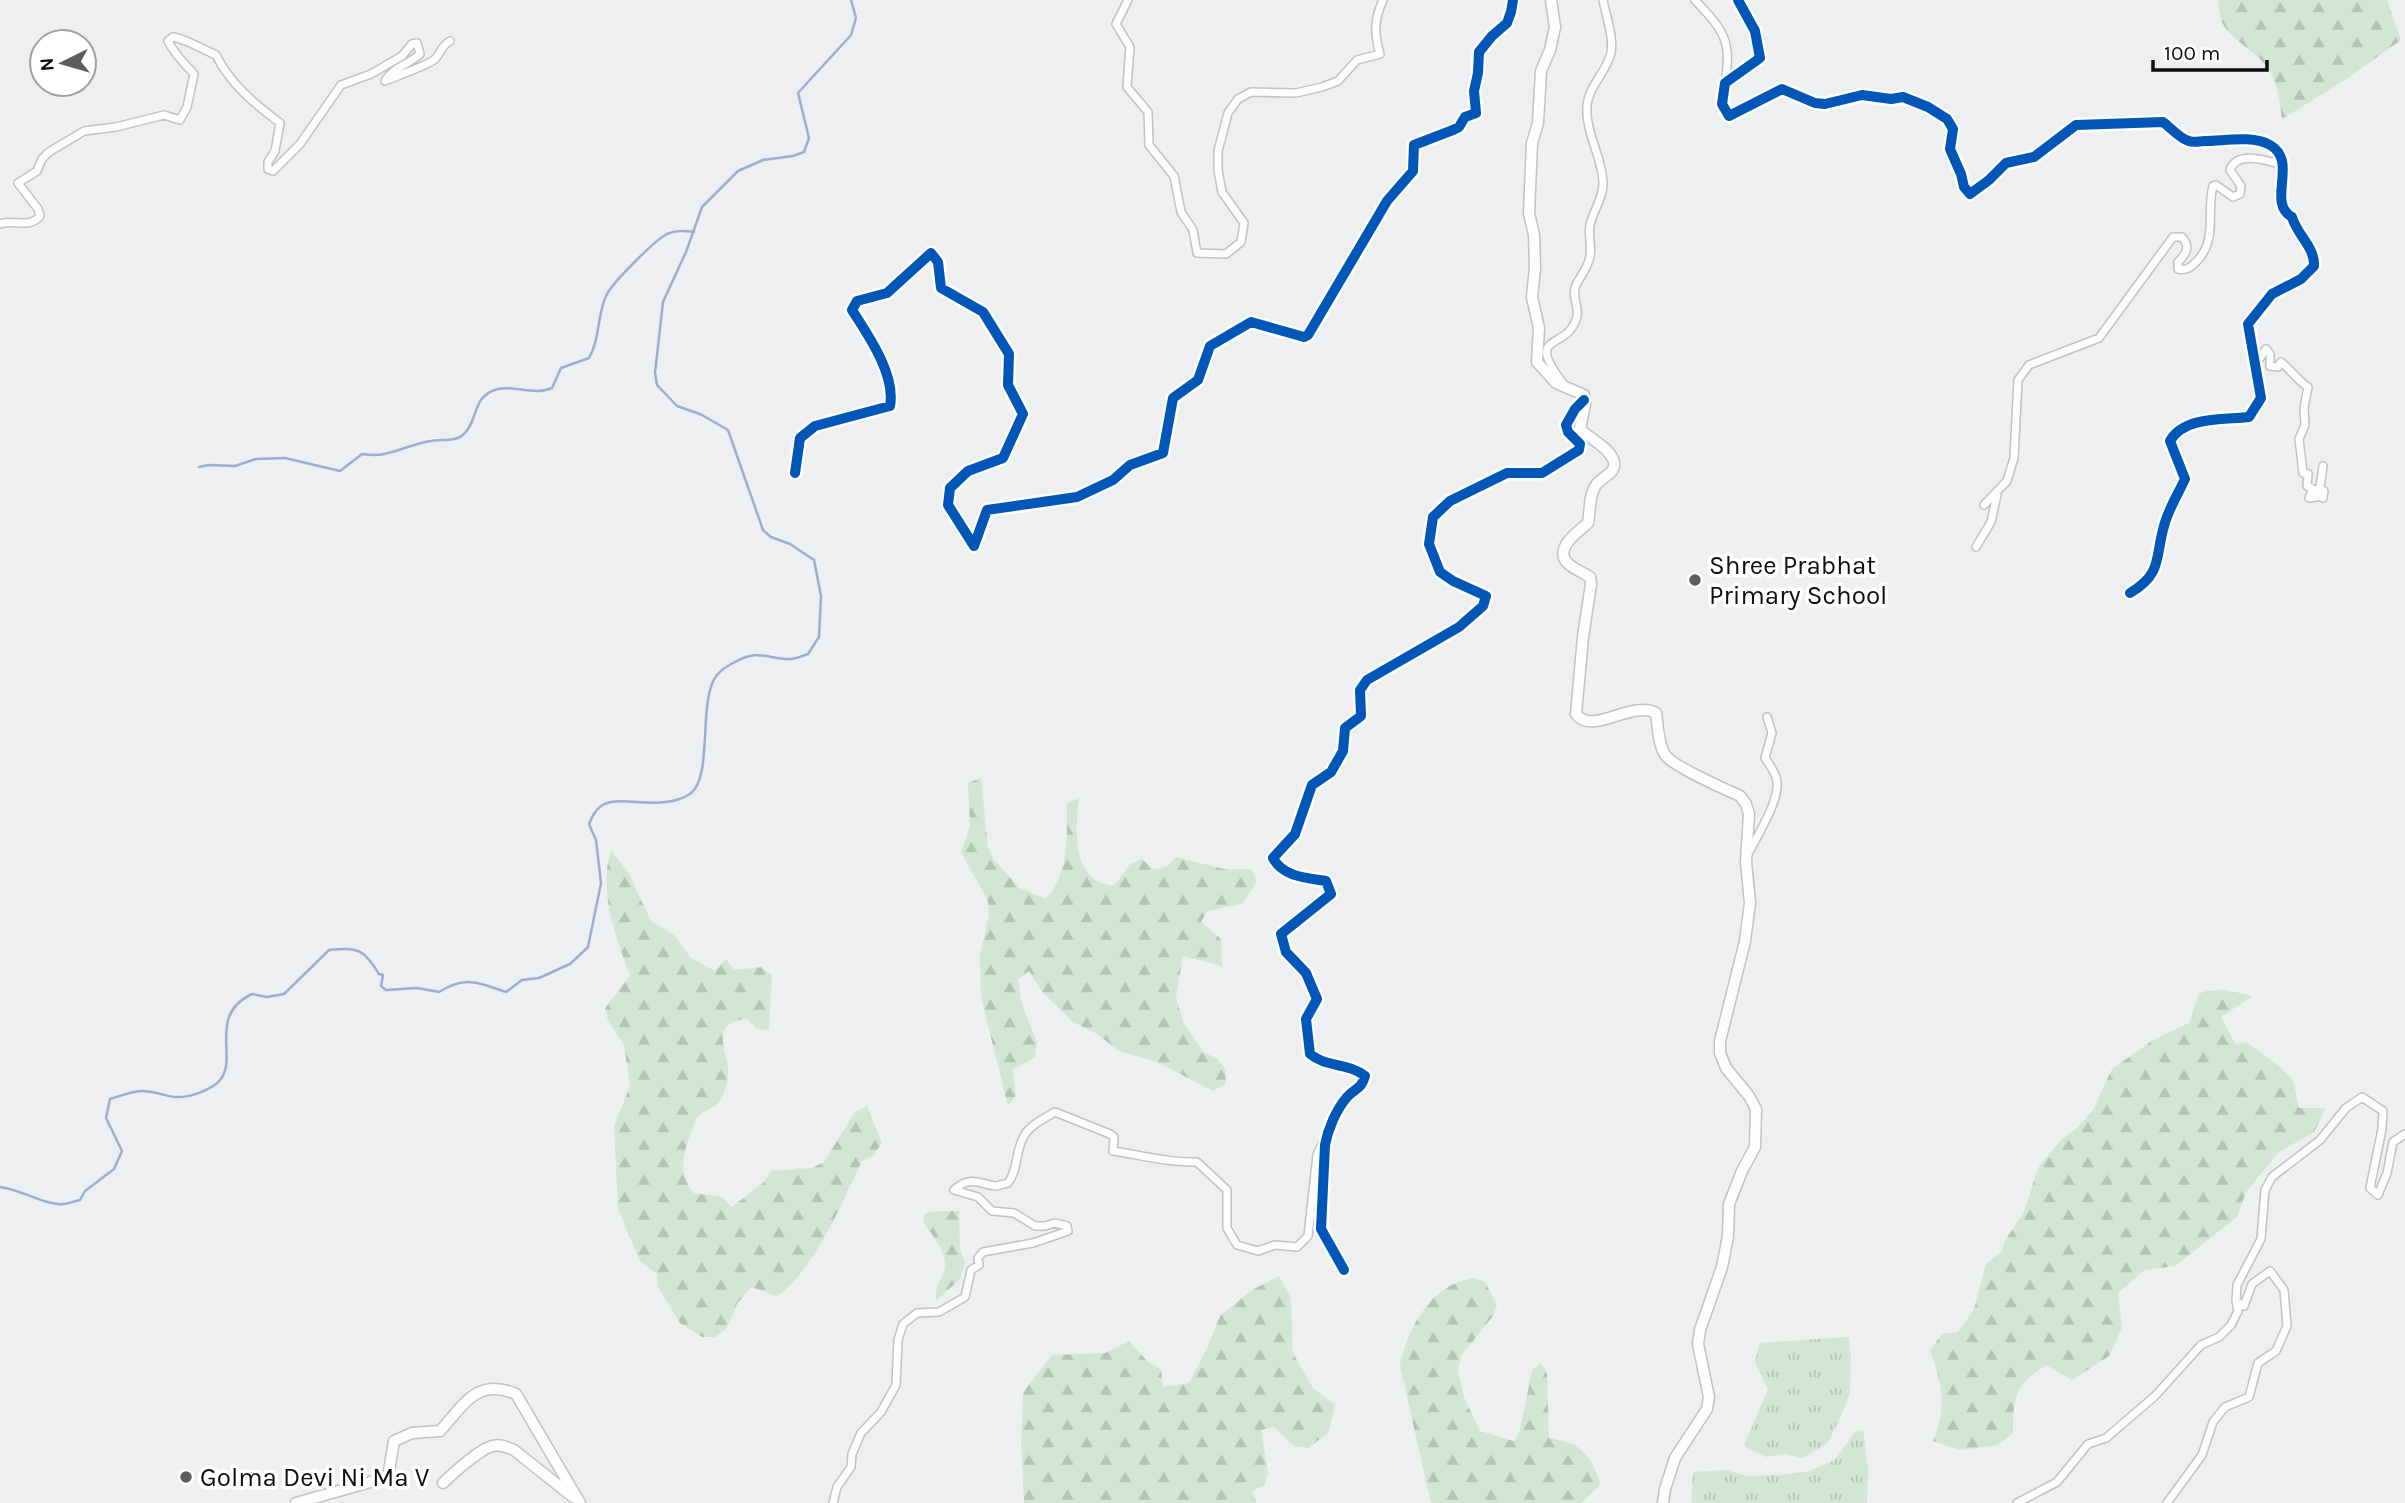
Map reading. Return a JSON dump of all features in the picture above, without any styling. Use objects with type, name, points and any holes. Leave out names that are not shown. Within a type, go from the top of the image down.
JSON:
[{"type":"main road","points":[[1551,0],[1555,27],[1550,50],[1541,71],[1538,123],[1532,143],[1529,213],[1534,235],[1532,297],[1539,328],[1537,362],[1556,383],[1584,395],[1580,429],[1613,458],[1614,464],[1612,472],[1597,482],[1588,523],[1577,531],[1565,547],[1563,557],[1566,563],[1590,576],[1591,584],[1576,714],[1580,720],[1589,722],[1634,710],[1648,709],[1656,713],[1661,745],[1666,756],[1678,765],[1740,796],[1749,814],[1746,862],[1750,903],[1745,941],[1720,1041],[1720,1053],[1726,1068],[1756,1109],[1755,1147],[1729,1204],[1728,1236],[1722,1267],[1700,1330],[1698,1344],[1709,1397],[1707,1409],[1675,1458],[1663,1503]]},
{"type":"main road","points":[[296,1503],[388,1477],[394,1441],[412,1433],[440,1431],[477,1391],[490,1388],[503,1388],[516,1394],[579,1502]]},
{"type":"main road","points":[[443,1483],[491,1446],[503,1446],[514,1450],[579,1502]]},
{"type":"street","points":[[1128,0],[1116,24],[1130,47],[1127,87],[1148,112],[1149,145],[1174,176],[1181,212],[1193,230],[1197,253],[1226,254],[1241,242],[1244,223],[1222,192],[1220,181],[1218,151],[1228,113],[1238,99],[1251,92],[1296,93],[1321,87],[1338,81],[1357,60],[1380,54],[1375,38],[1375,24],[1384,0]]},
{"type":"street","points":[[795,473],[800,438],[815,426],[891,405],[892,395],[877,348],[852,310],[857,302],[887,293],[931,253],[938,262],[941,288],[983,312],[1009,354],[1008,385],[1023,414],[1003,458],[968,471],[950,488],[948,505],[974,546],[987,510],[1077,497],[1114,480],[1130,465],[1163,453],[1173,398],[1198,380],[1210,346],[1251,322],[1304,337],[1308,335],[1387,201],[1413,171],[1414,145],[1459,127],[1465,117],[1476,113],[1479,52],[1507,23],[1513,0]]},
{"type":"street","points":[[1567,387],[1551,367],[1546,357],[1546,349],[1551,342],[1570,330],[1576,319],[1578,311],[1574,300],[1575,285],[1584,274],[1590,259],[1589,228],[1603,186],[1588,122],[1587,106],[1612,45],[1603,0]]},
{"type":"street","points":[[1695,0],[1722,29],[1728,56],[1722,104],[1729,116],[1782,89],[1815,103],[1825,104],[1862,95],[1891,99],[1903,97],[1928,107],[1947,119],[1953,129],[1950,149],[1964,187],[1970,194],[2006,163],[2034,157],[2076,125],[2163,122],[2188,141],[2252,140],[2271,145],[2280,157],[2283,165],[2281,203],[2310,249],[2314,266],[2301,279],[2273,294],[2248,324],[2261,398],[2249,417],[2191,423],[2175,432],[2170,441],[2185,479],[2164,525],[2159,560],[2150,579],[2130,593]]},
{"type":"street","points":[[1725,83],[1760,58],[1755,31],[1738,0]]},
{"type":"street","points":[[0,224],[9,221],[37,221],[40,216],[38,208],[18,183],[37,171],[42,159],[49,152],[84,131],[116,127],[164,115],[180,120],[187,107],[194,74],[170,46],[168,41],[173,37],[183,38],[216,55],[222,69],[236,85],[262,111],[280,123],[275,151],[268,162],[268,169],[273,171],[300,144],[341,85],[371,74],[402,57],[412,44],[417,43],[420,54],[412,62],[388,74],[385,80],[396,76],[435,59],[444,44],[450,41]]},
{"type":"street","points":[[1984,505],[2007,481],[2014,458],[2018,380],[2029,365],[2099,338],[2173,237],[2182,237],[2188,248],[2178,262],[2178,268],[2190,268],[2209,241],[2210,197],[2213,186],[2216,185],[2233,197],[2240,194],[2241,186],[2230,170],[2233,163],[2258,158],[2283,165]]},
{"type":"street","points":[[2255,364],[2266,349],[2270,354],[2270,366],[2278,367],[2281,362],[2297,380],[2308,387],[2304,408],[2305,425],[2299,439],[2303,473],[2308,474],[2307,485],[2313,489],[2309,498],[2317,497],[2324,491],[2323,498]]},
{"type":"street","points":[[833,1503],[837,1487],[850,1467],[861,1433],[881,1412],[896,1385],[898,1340],[903,1324],[917,1313],[939,1312],[965,1297],[971,1270],[979,1265],[978,1258],[983,1252],[1033,1243],[1068,1231],[1067,1226],[1055,1223],[1035,1226],[1014,1213],[992,1211],[978,1197],[954,1190],[961,1184],[977,1181],[996,1186],[1008,1183],[1015,1174],[1024,1136],[1032,1127],[1055,1112],[1110,1134],[1114,1137],[1113,1151],[1159,1157],[1175,1162],[1197,1162],[1227,1190],[1227,1228],[1237,1245],[1258,1251],[1275,1245],[1297,1247],[1308,1236],[1317,1155],[1347,1098],[1362,1086],[1365,1076],[1354,1067],[1320,1062],[1310,1054],[1306,1019],[1317,999],[1306,973],[1286,952],[1281,934],[1331,894],[1326,881],[1296,876],[1278,866],[1273,858],[1295,834],[1312,785],[1331,772],[1343,751],[1345,727],[1361,716],[1360,690],[1367,680],[1459,627],[1483,606],[1486,596],[1440,572],[1429,544],[1433,517],[1450,501],[1507,473],[1542,473],[1579,450],[1580,444],[1568,432],[1566,425],[1584,400]]},
{"type":"street","points":[[2313,497],[2320,487],[2323,466]]},
{"type":"street","points":[[1976,547],[1991,522],[1997,494]]},
{"type":"street","points":[[1748,854],[1775,796],[1777,779],[1765,758],[1772,733],[1767,717]]},
{"type":"street","points":[[2017,1503],[2057,1482],[2088,1444],[2106,1438],[2155,1396],[2201,1345],[2219,1337],[2231,1325],[2238,1311],[2237,1285],[2261,1239],[2265,1190],[2272,1177],[2320,1140],[2346,1108],[2362,1097],[2383,1111],[2370,1188],[2378,1195],[2387,1173],[2393,1142],[2405,1134]]},
{"type":"street","points":[[1327,1133],[1321,1229],[1344,1270]]},
{"type":"street","points":[[2167,1503],[2202,1455],[2213,1422],[2225,1407],[2249,1396],[2258,1363],[2276,1351],[2283,1340],[2287,1326],[2284,1290],[2270,1271],[2252,1284],[2244,1306],[2236,1301]]},
{"type":"green space","points":[[2218,0],[2387,0],[2401,40],[2345,80],[2282,119],[2272,75],[2261,60],[2226,29],[2221,20]]},
{"type":"green space","points":[[981,778],[988,848],[994,860],[1020,888],[1046,899],[1054,889],[1063,866],[1067,803],[1079,798],[1079,853],[1090,875],[1100,882],[1114,886],[1130,864],[1142,859],[1153,869],[1166,867],[1176,857],[1224,869],[1251,869],[1257,881],[1242,904],[1207,911],[1201,922],[1221,939],[1222,966],[1183,956],[1176,997],[1183,1022],[1204,1053],[1217,1058],[1225,1069],[1226,1084],[1213,1091],[1157,1062],[1119,1051],[1097,1034],[1073,1022],[1043,993],[1029,971],[1018,979],[1022,1005],[1037,1042],[1035,1057],[1012,1070],[1016,1095],[1008,1106],[981,997],[980,955],[989,915],[988,901],[961,852],[970,826],[968,783]]},
{"type":"green space","points":[[611,850],[628,872],[651,921],[674,935],[691,958],[715,971],[726,959],[734,970],[761,967],[772,975],[769,1030],[757,1029],[747,1019],[729,1024],[725,1029],[723,1042],[728,1080],[725,1090],[719,1103],[696,1119],[684,1157],[684,1171],[694,1193],[722,1197],[732,1207],[764,1182],[771,1171],[812,1168],[824,1162],[855,1112],[867,1106],[882,1143],[874,1155],[862,1161],[826,1234],[804,1270],[777,1296],[751,1287],[737,1304],[726,1329],[715,1337],[702,1337],[680,1323],[658,1287],[657,1274],[640,1261],[618,1209],[614,1126],[630,1086],[624,1045],[608,1021],[605,1008],[630,976],[610,914],[607,882]]},
{"type":"green space","points":[[2221,989],[2253,996],[2221,1017],[2236,1045],[2246,1042],[2293,1080],[2299,1108],[2326,1108],[2314,1132],[2279,1152],[2246,1192],[2237,1217],[2175,1266],[2145,1270],[2118,1293],[2122,1328],[2109,1356],[2072,1380],[2046,1365],[2036,1372],[2018,1393],[2013,1433],[1998,1445],[1960,1450],[1933,1441],[1940,1418],[1941,1396],[1938,1374],[1930,1350],[1942,1334],[1958,1332],[1974,1309],[1986,1264],[2001,1252],[2006,1239],[2024,1212],[2038,1168],[2062,1139],[2077,1128],[2093,1110],[2112,1069],[2153,1040],[2189,1023],[2199,993]]},
{"type":"green space","points":[[959,1211],[960,1249],[965,1263],[960,1279],[936,1301],[945,1262],[938,1244],[923,1222],[925,1213]]},
{"type":"green space","points":[[1279,1276],[1291,1298],[1293,1353],[1313,1388],[1335,1405],[1329,1432],[1308,1448],[1294,1446],[1274,1427],[1261,1430],[1268,1472],[1265,1485],[1252,1491],[1257,1503],[1024,1503],[1021,1443],[1023,1392],[1052,1355],[1105,1353],[1129,1341],[1148,1362],[1161,1369],[1163,1387],[1189,1383],[1220,1316],[1252,1290]]},
{"type":"green space","points":[[1474,1278],[1485,1282],[1497,1305],[1493,1316],[1461,1356],[1458,1370],[1464,1397],[1480,1431],[1514,1441],[1520,1430],[1532,1370],[1541,1363],[1547,1374],[1549,1438],[1572,1444],[1582,1451],[1591,1461],[1599,1479],[1600,1485],[1581,1503],[1431,1503],[1400,1366],[1415,1323],[1434,1298],[1459,1282]]},
{"type":"green space","points":[[1849,1337],[1850,1393],[1828,1443],[1803,1458],[1785,1454],[1766,1457],[1744,1446],[1768,1389],[1755,1363],[1759,1343]]},
{"type":"green space","points":[[1863,1430],[1868,1467],[1867,1503],[1691,1503],[1693,1472],[1726,1470],[1747,1476],[1809,1471],[1835,1460],[1855,1432]]},
{"type":"waterway","points":[[0,1187],[56,1204],[80,1200],[85,1191],[114,1169],[122,1151],[106,1118],[110,1099],[142,1091],[185,1097],[216,1084],[223,1075],[226,1064],[230,1015],[238,1004],[252,994],[267,997],[284,994],[329,950],[347,949],[364,955],[379,974],[383,975],[381,986],[386,990],[417,988],[439,992],[457,984],[472,982],[506,992],[522,980],[539,978],[570,964],[588,947],[601,883],[596,840],[589,824],[595,812],[601,806],[618,801],[666,802],[690,794],[702,772],[708,701],[717,675],[730,665],[751,656],[792,659],[808,654],[819,637],[821,596],[814,560],[763,530],[728,430],[700,414],[677,406],[657,385],[655,373],[663,302],[686,252],[702,207],[738,171],[763,160],[804,152],[809,138],[798,93],[851,35],[856,18],[851,0]]},
{"type":"waterway","points":[[199,467],[235,466],[256,459],[285,458],[340,471],[362,454],[381,455],[425,442],[460,437],[468,429],[479,403],[489,392],[505,388],[538,391],[552,388],[561,368],[589,358],[603,304],[616,282],[667,234],[677,231],[694,232]]},
{"type":"cycle path","points":[[795,473],[800,438],[815,426],[890,406],[891,394],[885,369],[873,343],[852,310],[857,301],[887,293],[931,253],[938,262],[941,288],[983,312],[1009,354],[1008,385],[1023,414],[1003,458],[968,471],[950,488],[948,505],[974,546],[987,510],[1077,497],[1113,480],[1130,465],[1163,453],[1173,398],[1198,380],[1210,346],[1251,322],[1304,337],[1308,335],[1387,201],[1413,171],[1414,145],[1459,127],[1465,117],[1476,113],[1474,91],[1479,52],[1507,23],[1513,0]]},
{"type":"cycle path","points":[[1738,0],[1755,31],[1760,58],[1725,83],[1722,104],[1729,116],[1782,89],[1815,103],[1825,104],[1862,95],[1891,99],[1903,97],[1928,107],[1947,119],[1953,129],[1950,149],[1964,187],[1970,194],[2006,163],[2034,157],[2076,125],[2163,122],[2191,142],[2255,140],[2270,145],[2278,152],[2283,171],[2282,202],[2309,247],[2314,266],[2301,279],[2272,294],[2248,324],[2261,398],[2249,417],[2195,423],[2176,433],[2170,441],[2185,479],[2166,520],[2153,571],[2141,586],[2130,593]]},
{"type":"cycle path","points":[[1344,1270],[1321,1229],[1325,1145],[1339,1108],[1360,1086],[1365,1076],[1310,1054],[1306,1019],[1317,999],[1306,973],[1286,952],[1281,934],[1331,894],[1326,881],[1289,873],[1273,858],[1295,834],[1312,785],[1331,772],[1343,751],[1345,728],[1361,716],[1360,690],[1367,680],[1459,627],[1483,606],[1486,596],[1440,572],[1429,544],[1433,517],[1450,501],[1507,473],[1542,473],[1579,450],[1580,444],[1568,432],[1566,425],[1584,400]]},
{"type":"place","name":"Shree Prabhat Primary School","points":[[1695,580]]},
{"type":"place","name":"Golma Devi Ni Ma V","points":[[186,1477]]}]
